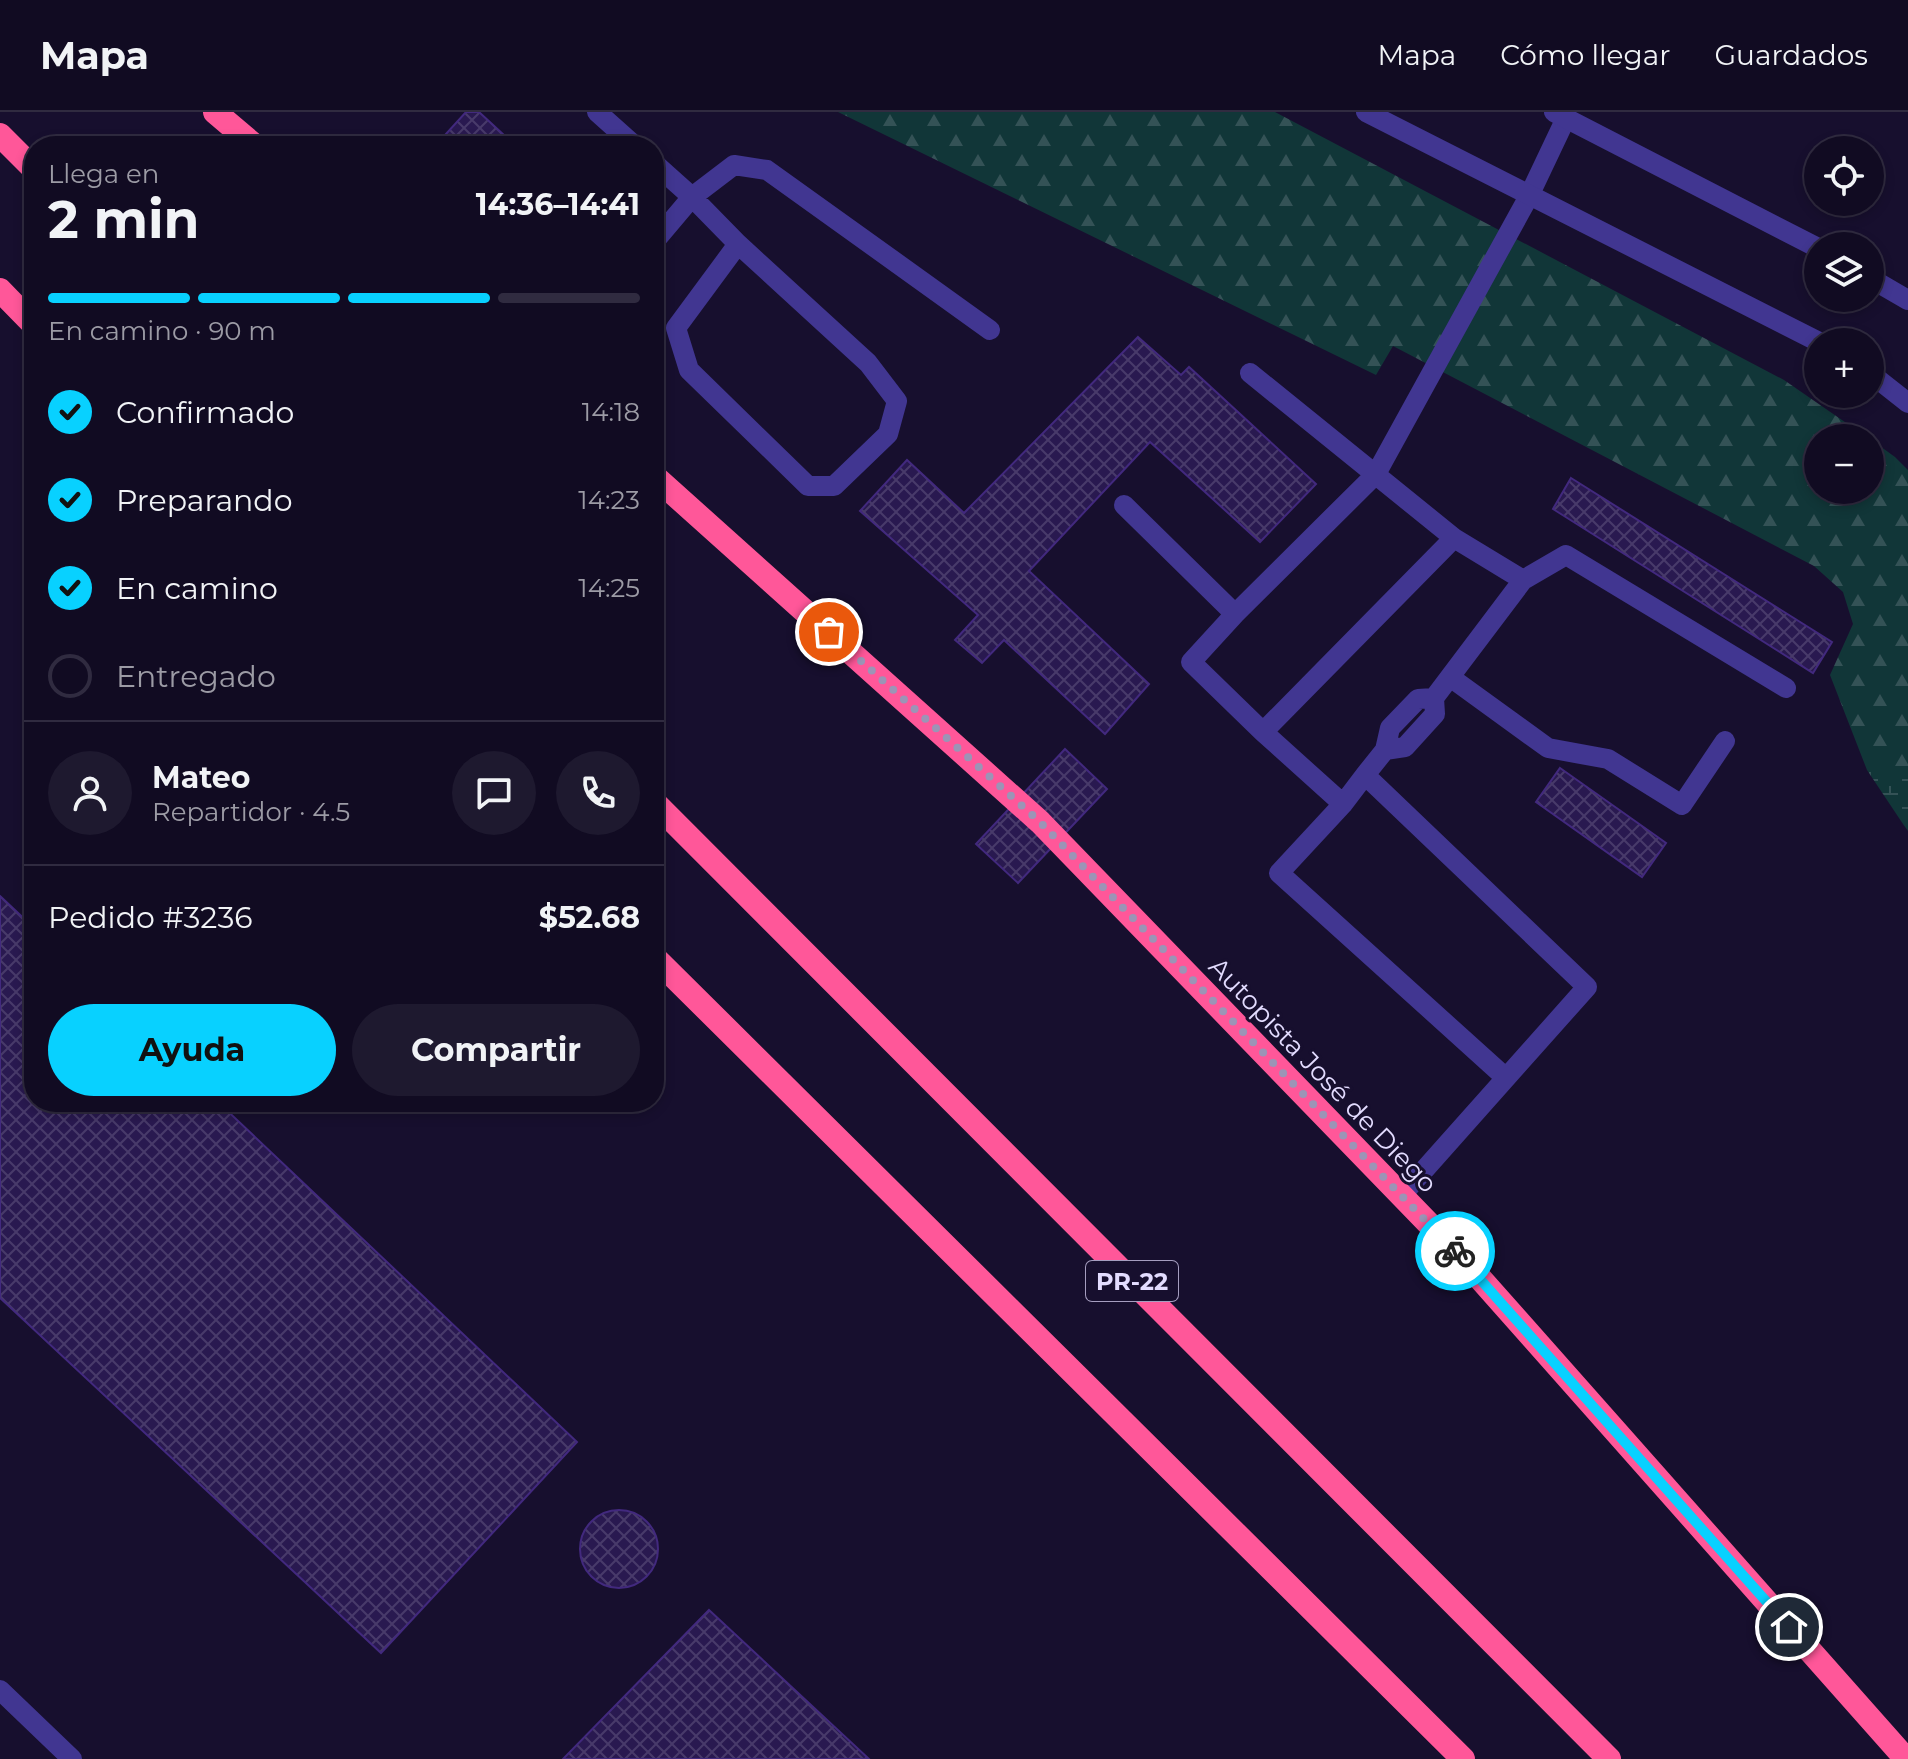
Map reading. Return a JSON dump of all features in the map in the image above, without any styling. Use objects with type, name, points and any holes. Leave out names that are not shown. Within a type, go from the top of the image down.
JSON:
[{"type":"highway","points":[[215,112],[243,136]]},
{"type":"highway","points":[[0,135],[24,159]]},
{"type":"highway","points":[[0,290],[24,315]]},
{"type":"highway","name":"Autopista José de Diego","points":[[664,485],[1040,822],[1472,1270],[1906,1759]]},
{"type":"highway","name":"PR-22","points":[[664,812],[1609,1759]]},
{"type":"highway","points":[[664,967],[1463,1759]]},
{"type":"street","points":[[597,112],[624,136]]},
{"type":"street","points":[[1366,112],[1804,334]]},
{"type":"street","points":[[1343,804],[1191,662],[1376,474],[1529,196],[1560,115],[1804,241]]},
{"type":"street","points":[[664,230],[692,197],[734,165],[767,170],[990,330]]},
{"type":"street","points":[[664,172],[868,363],[897,401],[888,434],[834,486],[808,486],[689,370],[676,328],[738,244]]},
{"type":"street","points":[[1884,286],[1908,300]]},
{"type":"street","points":[[1250,373],[1454,538],[1523,580]]},
{"type":"street","points":[[1884,384],[1908,403]]},
{"type":"street","points":[[1124,505],[1235,614]]},
{"type":"street","points":[[1263,732],[1454,538]]},
{"type":"street","points":[[1506,1078],[1279,873],[1343,804],[1385,750],[1405,747],[1435,714],[1434,698],[1523,580],[1566,555],[1786,688]]},
{"type":"street","points":[[1450,677],[1548,748],[1608,759],[1682,805],[1725,741]]},
{"type":"street","points":[[1365,775],[1587,987],[1401,1196]]},
{"type":"street","points":[[0,1690],[72,1759]]},
{"type":"green space","points":[[838,112],[1275,112],[1784,380],[1804,394],[1804,408],[1825,408],[1848,424],[1804,424],[1804,504],[1884,504],[1884,449],[1908,470],[1908,770],[1867,770],[1830,675],[1853,624],[1843,592],[1814,566],[1393,346],[1376,375]]},
{"type":"green space","points":[[1867,770],[1908,770],[1908,831],[1903,824]]},
{"type":"building","points":[[466,112],[479,112],[505,136],[444,136]]},
{"type":"building","points":[[1138,337],[1181,375],[1189,367],[1316,484],[1260,542],[1150,442],[1029,571],[1149,684],[1105,734],[1004,640],[982,663],[955,640],[978,615],[860,511],[907,460],[964,513]]},
{"type":"building","points":[[1571,478],[1832,642],[1813,673],[1553,509]]},
{"type":"building","points":[[1065,749],[1107,789],[1018,883],[976,844]]},
{"type":"building","points":[[1560,768],[1666,843],[1642,877],[1536,802]]},
{"type":"building","points":[[0,896],[24,919],[24,1112],[229,1112],[577,1442],[381,1653],[0,1298]]},
{"type":"building","points":[[619,1510],[634,1513],[651,1527],[658,1549],[655,1564],[641,1581],[619,1588],[604,1585],[587,1571],[580,1549],[583,1534],[597,1517]]},
{"type":"building","points":[[709,1610],[869,1759],[563,1759]]},
{"type":"way so far","points":[[829,632],[1040,822],[1455,1251]]},
{"type":"route","points":[[1455,1251],[1789,1627]]}]
